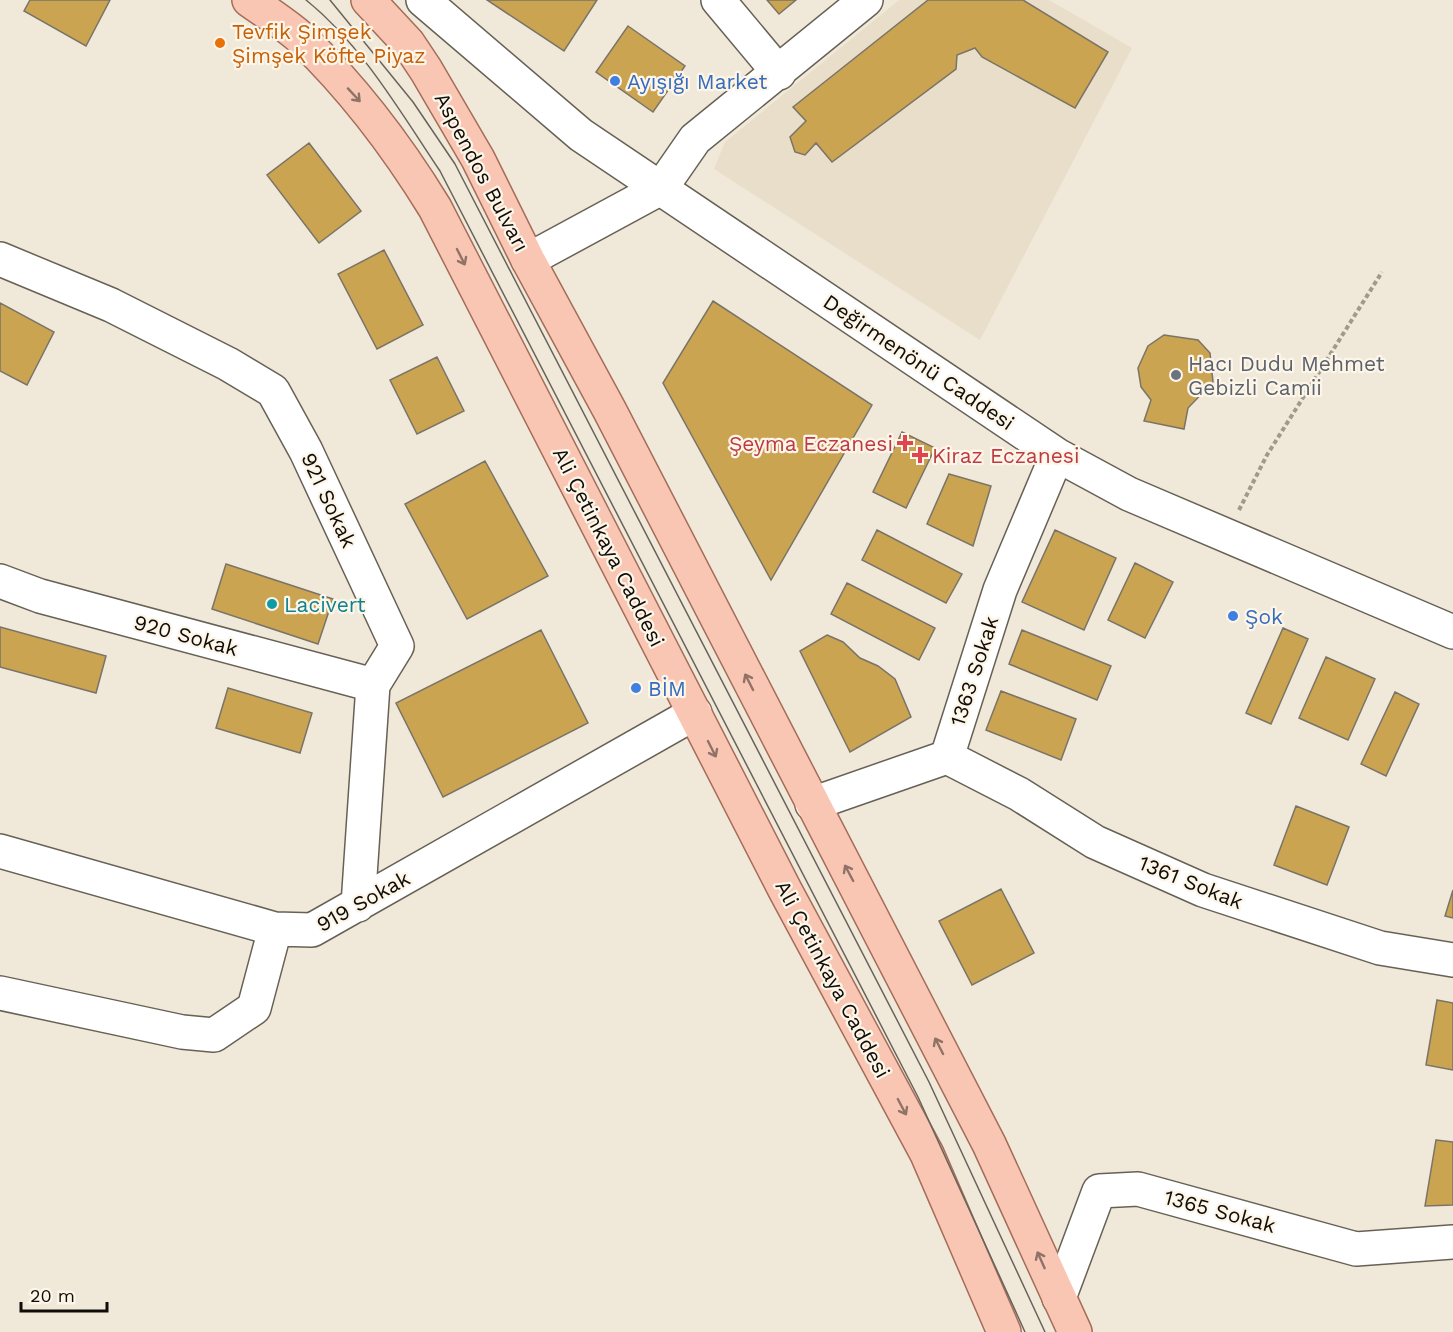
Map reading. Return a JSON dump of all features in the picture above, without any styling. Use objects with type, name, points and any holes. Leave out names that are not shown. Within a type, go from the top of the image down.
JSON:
[{"type":"main road","name":"Ali Çetinkaya Caddesi","points":[[249,0],[299,37],[360,101],[410,168],[435,208],[784,890],[927,1154],[1004,1332]]},
{"type":"main road","name":"Aspendos Bulvarı","points":[[368,0],[408,43],[455,116],[989,1144],[1075,1332]]},
{"type":"street","name":"Değirmenönü Caddesi","points":[[423,0],[581,135],[1057,455],[1129,494],[1453,632]]},
{"type":"street","points":[[718,0],[779,73]]},
{"type":"street","points":[[528,260],[661,188],[695,139],[866,0]]},
{"type":"street","name":"921 Sokak","points":[[0,259],[111,305],[228,364],[273,391],[306,451],[397,646],[373,685],[358,905]]},
{"type":"street","name":"1363 Sokak","points":[[947,757],[1000,591],[1057,455]]},
{"type":"street","name":"920 Sokak","points":[[0,581],[40,596],[373,685]]},
{"type":"street","name":"919 Sokak","points":[[0,851],[275,929],[312,930],[695,714]]},
{"type":"street","points":[[812,804],[947,757]]},
{"type":"street","name":"1361 Sokak","points":[[947,757],[1019,794],[1095,842],[1203,890],[1380,948],[1453,960]]},
{"type":"street","points":[[0,993],[182,1032],[214,1035],[254,1008],[275,929]]},
{"type":"street","name":"1365 Sokak","points":[[1059,1298],[1099,1191],[1137,1189],[1356,1249],[1453,1242]]},
{"type":"path","points":[[1226,534],[1272,446],[1382,272]]},
{"type":"shaded area","points":[[899,0],[1049,0],[1132,48],[980,340],[714,169],[725,142]]},
{"type":"building","points":[[30,0],[110,0],[86,46],[24,11]]},
{"type":"building","points":[[487,0],[597,0],[564,51]]},
{"type":"building","points":[[767,0],[796,0],[779,14]]},
{"type":"building","points":[[928,0],[1023,0],[1108,52],[1075,108],[982,57],[975,48],[957,55],[956,69],[832,162],[816,143],[805,155],[795,152],[790,137],[806,121],[793,107]]},
{"type":"building","points":[[628,26],[685,66],[653,112],[596,72]]},
{"type":"building","points":[[309,143],[361,211],[319,243],[267,175]]},
{"type":"building","points":[[384,250],[423,325],[377,349],[338,274]]},
{"type":"building","points":[[713,301],[872,405],[771,580],[663,383]]},
{"type":"building","points":[[0,303],[54,332],[27,385],[0,371]]},
{"type":"building","name":"Hacı Dudu Mehmet Gebizli Camii","points":[[1164,335],[1198,340],[1210,353],[1213,382],[1188,408],[1184,429],[1144,421],[1151,400],[1141,387],[1138,368],[1148,346]]},
{"type":"building","points":[[437,357],[464,411],[417,434],[390,380]]},
{"type":"building","points":[[902,432],[935,448],[906,508],[873,492]]},
{"type":"building","points":[[485,461],[548,576],[467,619],[405,504]]},
{"type":"building","points":[[949,474],[991,486],[973,546],[927,524]]},
{"type":"building","points":[[877,530],[962,574],[946,603],[862,560]]},
{"type":"building","points":[[1055,530],[1116,558],[1084,630],[1022,602]]},
{"type":"building","points":[[1135,563],[1173,582],[1145,638],[1108,620]]},
{"type":"building","name":"Lacivert","points":[[226,564],[333,599],[318,644],[212,609]]},
{"type":"building","points":[[847,583],[935,628],[919,660],[831,614]]},
{"type":"building","points":[[0,627],[106,656],[96,693],[0,667]]},
{"type":"building","points":[[1283,628],[1308,639],[1271,724],[1246,713]]},
{"type":"building","points":[[541,630],[588,723],[443,797],[396,703]]},
{"type":"building","points":[[1022,630],[1111,666],[1097,700],[1009,664]]},
{"type":"building","points":[[827,635],[843,642],[860,658],[878,666],[895,679],[911,717],[850,752],[800,651]]},
{"type":"building","points":[[1326,657],[1375,679],[1348,740],[1299,718]]},
{"type":"building","points":[[228,688],[312,713],[300,753],[216,728]]},
{"type":"building","points":[[1001,691],[1076,719],[1061,760],[986,730]]},
{"type":"building","points":[[1395,692],[1419,704],[1386,776],[1361,764]]},
{"type":"building","points":[[1296,806],[1349,827],[1327,885],[1274,865]]},
{"type":"building","points":[[1001,889],[1034,953],[972,985],[939,921]]},
{"type":"building","points":[[1453,890],[1453,918],[1445,916]]},
{"type":"building","points":[[1437,1000],[1453,1003],[1453,1070],[1426,1065]]},
{"type":"building","points":[[1436,1140],[1453,1142],[1453,1205],[1425,1206]]},
{"type":"tram line","points":[[306,0],[326,18],[363,59],[440,171],[918,1097],[1025,1332]]},
{"type":"tram line","points":[[330,0],[413,102],[455,164],[929,1082],[1045,1332]]},
{"type":"place","name":"Tevfik Şimşek Şimşek Köfte Piyaz","points":[[220,43]]},
{"type":"place","name":"Ayışığı Market","points":[[615,81]]},
{"type":"place","name":"Hacı Dudu Mehmet Gebizli Camii","points":[[1176,375]]},
{"type":"place","name":"Şeyma Eczanesi","points":[[905,443]]},
{"type":"place","name":"Kiraz Eczanesi","points":[[920,455]]},
{"type":"place","name":"Lacivert","points":[[272,604]]},
{"type":"place","name":"Şok","points":[[1233,616]]},
{"type":"place","name":"BİM","points":[[636,688]]}]
